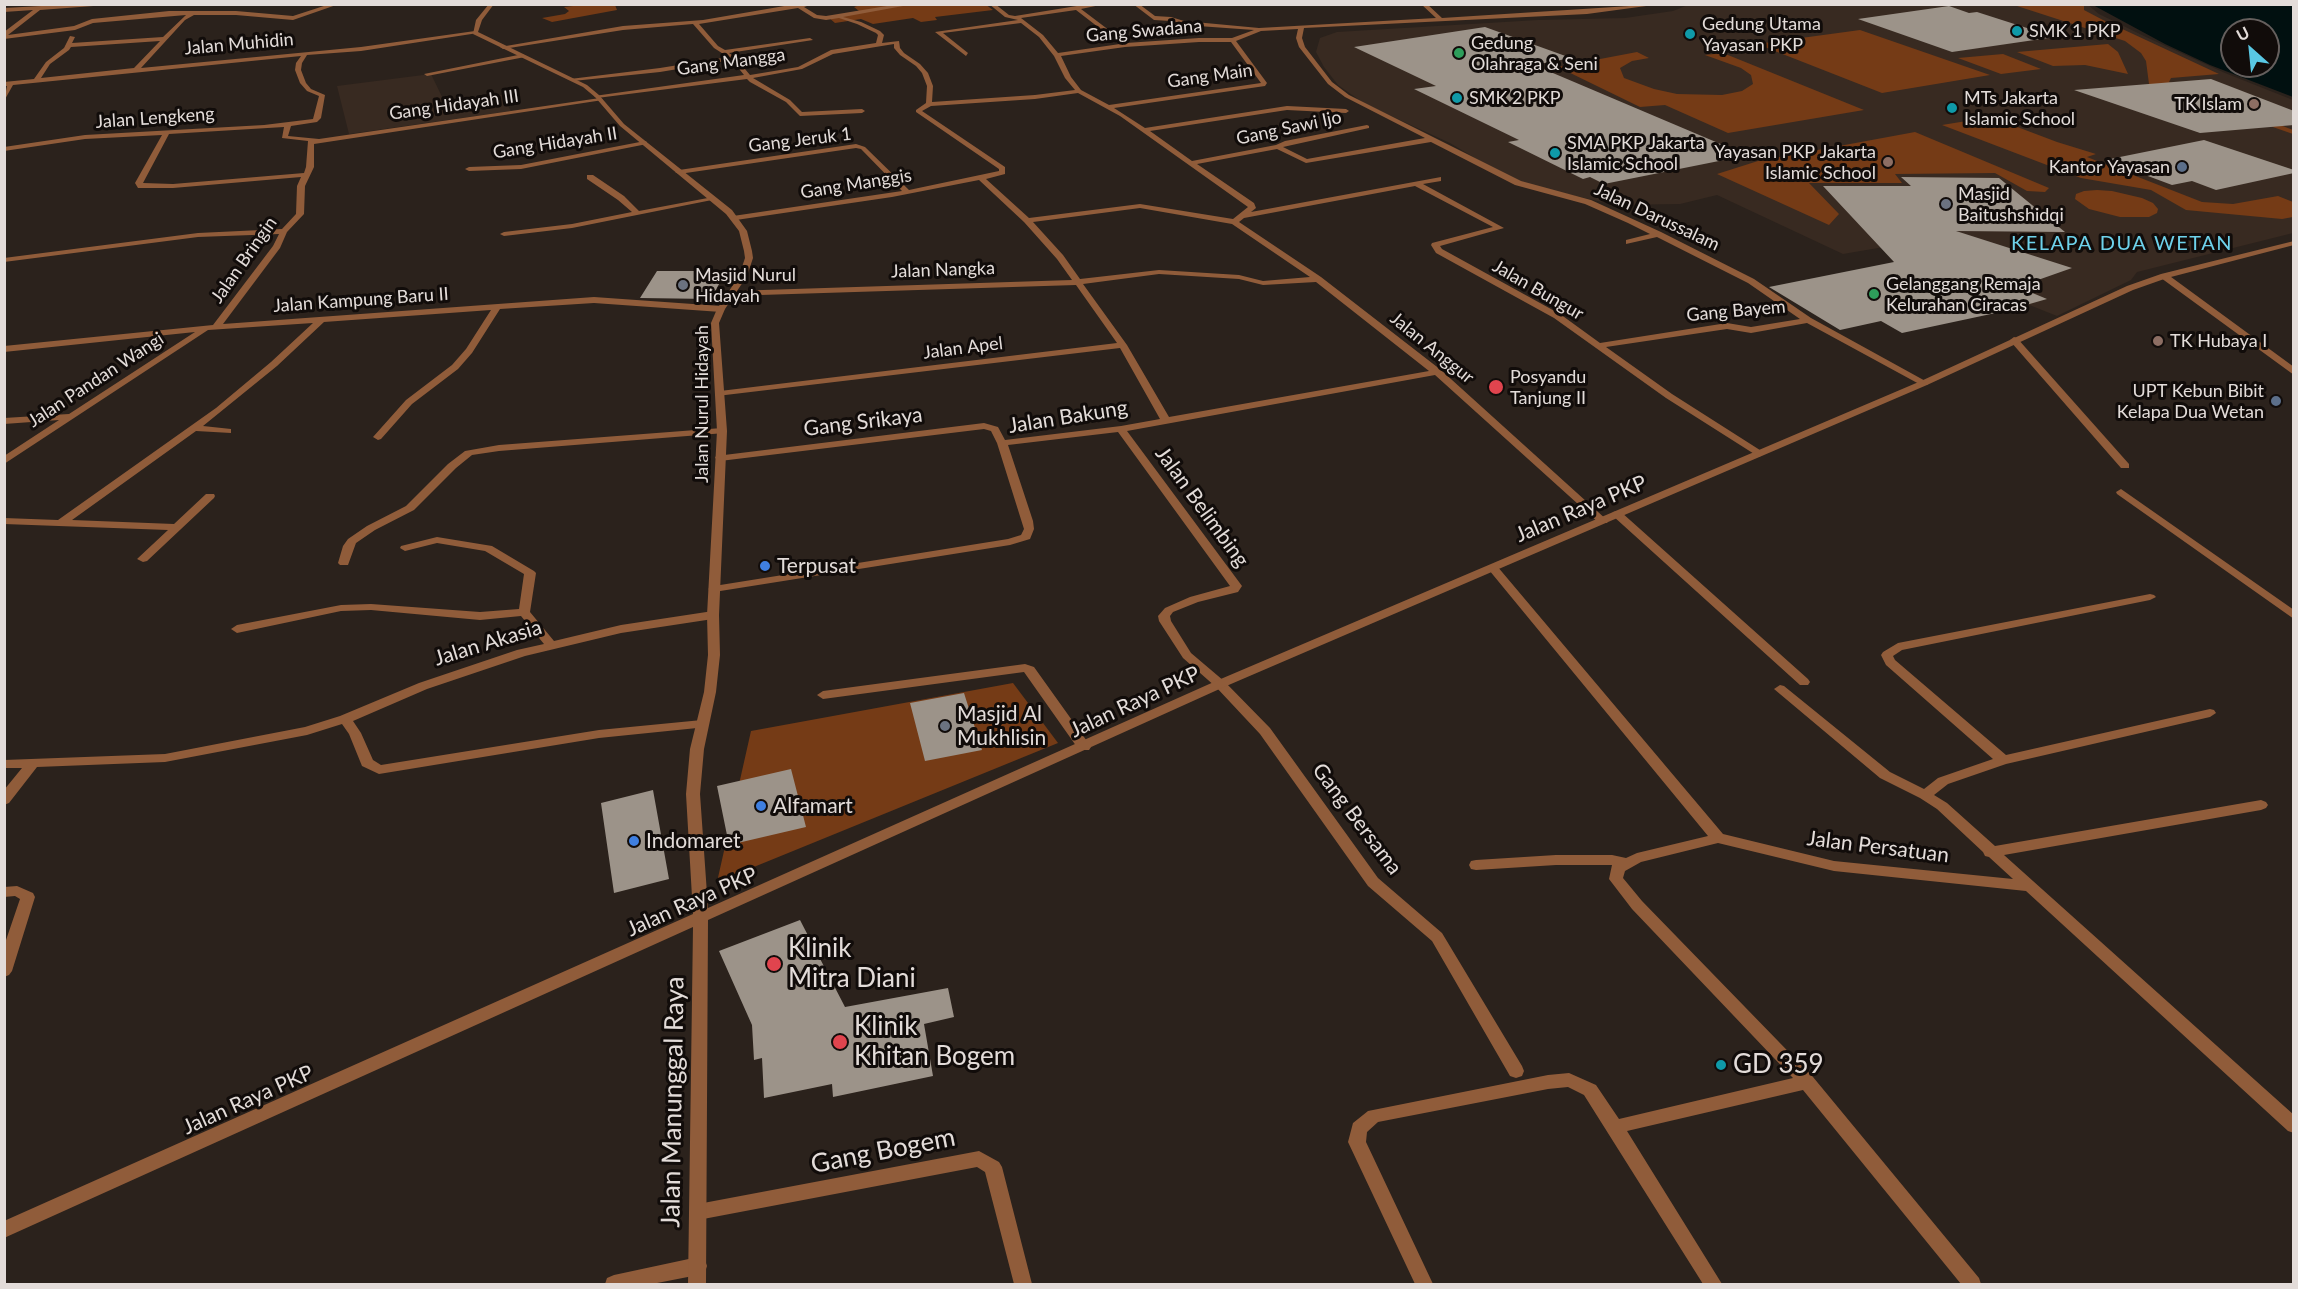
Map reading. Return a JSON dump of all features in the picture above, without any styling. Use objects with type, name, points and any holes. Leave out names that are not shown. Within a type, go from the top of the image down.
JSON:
[{"type":"street","points":[[7,11],[118,4]]},
{"type":"street","points":[[136,70],[183,19],[207,4]]},
{"type":"street","points":[[4,36],[75,28],[98,21],[194,12],[292,18],[337,4]]},
{"type":"street","points":[[475,33],[479,20],[492,4]]},
{"type":"street","points":[[794,4],[818,18],[912,4]]},
{"type":"street","points":[[503,47],[623,28],[695,23],[811,4]]},
{"type":"street","points":[[991,4],[1007,16],[1020,19],[1041,36],[1057,55],[1068,78],[1079,91],[1144,130],[1251,205],[1252,208],[1237,219]]},
{"type":"street","points":[[966,54],[938,32],[1103,4]]},
{"type":"street","points":[[1135,4],[1154,18],[1171,19],[1184,23],[1260,29]]},
{"type":"street","points":[[1423,4],[1440,20]]},
{"type":"street","name":"Gang Main","points":[[1109,107],[1263,85],[1264,83],[1233,40],[1260,29],[1440,20],[1537,11],[1630,9],[1659,4]]},
{"type":"street","points":[[4,36],[39,8]]},
{"type":"street","points":[[1078,9],[1125,45]]},
{"type":"street","points":[[836,17],[854,21],[878,32],[881,35],[879,44],[897,42],[897,48],[902,54],[925,73],[930,86],[929,104],[1035,97],[1079,91]]},
{"type":"street","points":[[695,23],[716,47],[733,58],[749,78],[788,100],[800,114],[862,111]]},
{"type":"street","points":[[4,26],[18,25]]},
{"type":"street","name":"Jalan Darussalam","points":[[1301,27],[1299,38],[1302,46],[1317,69],[1336,89],[1347,96],[1518,183],[1588,201],[1658,234],[1751,281],[1808,320],[1924,383]]},
{"type":"street","points":[[36,81],[43,69],[70,45],[75,28]]},
{"type":"street","name":"Jalan Nurul Hidayah","points":[[475,33],[573,79],[599,98],[622,125],[736,219],[743,231],[749,258],[743,276],[721,309],[715,323],[722,431],[713,615],[714,655],[693,794],[701,919]]},
{"type":"street","name":"Jalan Muhidin","points":[[8,84],[361,49],[475,33]]},
{"type":"street","points":[[70,45],[164,39]]},
{"type":"street","points":[[725,52],[810,40]]},
{"type":"street","name":"Gang Swadana","points":[[1057,55],[1125,45],[1233,40]]},
{"type":"street","name":"Gang Mangga","points":[[599,98],[663,86],[749,78],[793,70],[831,52],[879,44]]},
{"type":"street","name":"Jalan Lengkeng","points":[[4,149],[86,138],[308,122],[318,118],[322,95],[309,90],[303,83],[298,70],[305,53]]},
{"type":"street","points":[[427,74],[523,56]]},
{"type":"street","points":[[573,79],[660,70],[733,58]]},
{"type":"street","points":[[4,99],[8,84]]},
{"type":"street","name":"Gang Sawi Ijo","points":[[1144,130],[1287,108],[1348,114],[1347,96]]},
{"type":"street","name":"Gang Hidayah III","points":[[288,124],[284,137],[314,141],[599,98]]},
{"type":"street","name":"Gang Manggis","points":[[736,219],[907,192],[1002,172],[1004,169],[952,132],[918,113],[929,104]]},
{"type":"street","name":"Gang Sawi Ijo","points":[[1190,163],[1368,127],[1360,122]]},
{"type":"street","points":[[167,131],[139,183],[141,186],[173,186],[305,175],[310,167],[314,141]]},
{"type":"street","points":[[1278,147],[1306,161],[1434,139]]},
{"type":"street","name":"Gang Hidayah II","points":[[469,169],[532,165],[645,143]]},
{"type":"street","name":"Gang Jeruk 1","points":[[679,172],[856,146],[863,148],[907,192]]},
{"type":"street","name":"Jalan Bringin","points":[[211,328],[277,246],[284,231],[300,214],[301,186],[305,175]]},
{"type":"street","points":[[590,177],[621,198],[637,213]]},
{"type":"street","points":[[981,177],[1027,220],[1060,257],[1123,345],[1167,422]]},
{"type":"street","points":[[1027,220],[1140,206],[1237,219],[1438,179]]},
{"type":"street","name":"Jalan Bungur","points":[[1417,184],[1500,228],[1438,244],[1435,247],[1439,251],[1557,316],[1669,396],[1759,454]]},
{"type":"street","points":[[504,234],[572,226],[713,199]]},
{"type":"street","name":"Jalan Anggur","points":[[1237,219],[1438,372],[1603,521]]},
{"type":"street","points":[[4,260],[198,235],[284,231]]},
{"type":"street","points":[[1629,242],[1658,234]]},
{"type":"street","name":"Jalan Raya PKP","points":[[4,1230],[1220,684],[1924,383],[2130,288],[2164,276],[2294,243]]},
{"type":"street","name":"Jalan Nangka","points":[[732,294],[1077,282],[1159,272],[1239,277],[1263,283],[1318,279]]},
{"type":"street","points":[[2164,276],[2294,372]]},
{"type":"street","name":"Jalan Kampung Baru II","points":[[4,349],[211,328],[594,300],[721,309]]},
{"type":"street","points":[[378,438],[409,402],[455,367],[469,351],[498,306]]},
{"type":"street","points":[[62,522],[219,410],[274,364],[321,320]]},
{"type":"street","name":"Gang Bayem","points":[[1597,346],[1727,326],[1751,330],[1808,320]]},
{"type":"street","name":"Jalan Pandan Wangi","points":[[4,461],[69,417],[211,328]]},
{"type":"street","points":[[2014,340],[2125,466]]},
{"type":"street","name":"Jalan Apel","points":[[720,394],[1123,345]]},
{"type":"street","name":"Jalan Bakung","points":[[714,589],[1010,542],[1026,537],[1029,529],[1028,521],[1002,443],[1167,422],[1438,372]]},
{"type":"street","points":[[4,421],[69,417]]},
{"type":"street","name":"Gang Srikaya","points":[[720,458],[984,426],[995,429],[1002,443]]},
{"type":"street","points":[[193,429],[228,431]]},
{"type":"street","name":"Jalan Belimbing","points":[[1121,429],[1236,586],[1234,590],[1194,599],[1169,610],[1164,616],[1187,655],[1220,684]]},
{"type":"street","points":[[344,563],[348,546],[352,541],[371,528],[410,508],[452,466],[469,453],[499,448],[722,431]]},
{"type":"street","points":[[2121,492],[2294,616]]},
{"type":"street","points":[[142,559],[210,496]]},
{"type":"street","points":[[1617,514],[1804,682]]},
{"type":"street","points":[[4,521],[177,527]]},
{"type":"street","points":[[405,548],[437,540],[488,548],[530,573],[524,612],[551,645]]},
{"type":"street","points":[[1493,568],[1718,838],[1637,858],[1618,868],[1616,879],[1637,905],[1807,1082],[1972,1284]]},
{"type":"street","points":[[2003,760],[1890,662],[1887,655],[1898,647],[2150,597]]},
{"type":"street","points":[[237,629],[341,608],[371,607],[480,616],[524,612]]},
{"type":"street","name":"Jalan Akasia","points":[[32,764],[165,758],[307,731],[345,719],[423,686],[551,645],[621,629],[713,615]]},
{"type":"street","points":[[823,696],[1028,669],[1084,747]]},
{"type":"street","name":"Gang Bersama","points":[[1220,684],[1265,730],[1373,882],[1437,937],[1516,1071]]},
{"type":"street","points":[[1780,689],[1885,775],[1926,795],[1942,806],[2294,1126]]},
{"type":"street","points":[[1926,795],[1943,781],[2003,760],[2210,714]]},
{"type":"street","points":[[345,719],[355,733],[366,763],[379,770],[599,734],[702,724]]},
{"type":"street","points":[[4,764],[32,764]]},
{"type":"street","points":[[4,800],[32,764]]},
{"type":"street","points":[[1990,852],[2261,805]]},
{"type":"street","name":"Jalan Persatuan","points":[[1718,838],[1834,866],[2029,886]]},
{"type":"street","points":[[1476,865],[1556,860],[1603,860],[1627,863]]},
{"type":"street","points":[[4,892],[17,891],[28,897],[4,971]]},
{"type":"street","name":"Jalan Manunggal Raya","points":[[697,1275],[701,919]]},
{"type":"street","points":[[1424,1284],[1357,1142],[1359,1128],[1374,1116],[1548,1082],[1569,1080],[1590,1090],[1713,1284]]},
{"type":"street","points":[[1615,1127],[1807,1082]]},
{"type":"street","name":"Gang Bogem","points":[[698,1212],[979,1160],[993,1167],[1023,1284]]},
{"type":"street","points":[[614,1284],[697,1275]]},
{"type":"shaded area","points":[[591,4],[615,5],[617,10],[552,22],[542,18],[565,14],[569,11],[564,7]]},
{"type":"shaded area","points":[[863,4],[985,4],[993,10],[935,17],[937,20],[921,22],[913,18],[873,24],[861,19],[835,23],[828,17],[859,11],[854,7]]},
{"type":"shaded area","name":"Yayasan PKP Jakarta Islamic School","points":[[1688,5],[2088,5],[2099,14],[2220,71],[2220,78],[2238,78],[2293,100],[2293,233],[2137,272],[2131,280],[2057,316],[1884,247],[1843,254],[1717,195],[1680,204],[1615,205],[1515,182],[1450,143],[1365,104],[1338,85],[1316,52],[1320,38],[1337,32],[1538,20],[1625,18],[1673,11]]},
{"type":"shaded area","points":[[2014,5],[2084,5],[2084,10],[2103,20],[2219,74],[2171,78],[2169,82],[2293,130],[2293,134],[2149,84],[2146,61],[2141,53],[2125,41]]},
{"type":"shaded area","points":[[2093,5],[2293,5],[2293,97],[2244,78],[2280,78],[2280,18],[2220,18],[2220,69],[2165,44]]},
{"type":"shaded area","points":[[1860,30],[1990,75],[1882,93],[1757,44]]},
{"type":"shaded area","points":[[2108,44],[2118,52],[2128,74],[2085,65],[2053,66],[2017,52]]},
{"type":"shaded area","points":[[1637,52],[1649,58],[1632,61],[1620,68],[1624,78],[1654,89],[1677,94],[1722,95],[1742,91],[1753,84],[1751,75],[1741,68],[1705,55],[1723,53],[1864,110],[1728,133],[1665,105],[1640,107],[1558,67]]},
{"type":"shaded area","points":[[2003,54],[2041,69],[2001,74],[1958,58]]},
{"type":"shaded area","points":[[431,74],[445,103],[502,95],[511,111],[349,134],[337,86]]},
{"type":"shaded area","points":[[1991,117],[2096,154],[2087,157],[2202,202],[2233,204],[2278,196],[2293,202],[2293,217],[2282,219],[2186,210],[2151,190],[2081,178],[1942,125]]},
{"type":"shaded area","points":[[1915,132],[2049,188],[2045,192],[2027,191],[1995,173],[1895,174],[1902,183],[1809,183],[1839,214],[1829,225],[1717,174],[1758,161]]},
{"type":"shaded area","points":[[2097,190],[2142,198],[2153,203],[2158,209],[2157,213],[2149,217],[2120,217],[2089,209],[2075,199],[2076,194]]},
{"type":"shaded area","points":[[1013,683],[1058,743],[717,882],[751,731]]},
{"type":"building","name":"SMK 1 PKP","points":[[1949,6],[1969,13],[1977,12],[2055,37],[1952,52],[1858,19]]},
{"type":"building","points":[[1485,27],[1571,58],[1534,65],[1730,148],[1722,149],[1739,157],[1604,184],[1590,177],[1583,179],[1508,142],[1519,140],[1414,89],[1436,86],[1354,47]]},
{"type":"building","points":[[2211,79],[2294,111],[2294,125],[2200,133],[2074,90]]},
{"type":"building","name":"Kantor Yayasan","points":[[2204,140],[2294,170],[2294,173],[2216,190],[2192,181],[2172,185],[2105,160]]},
{"type":"building","points":[[1901,177],[1999,178],[2065,232],[1956,231],[2072,268],[2018,287],[2047,299],[2005,311],[1902,333],[1881,321],[1840,330],[1769,287],[1894,262],[1823,186],[1911,186]]},
{"type":"building","name":"Masjid Nurul Hidayah","points":[[657,271],[726,271],[711,299],[640,298]]},
{"type":"building","name":"Masjid Al Mukhlisin","points":[[964,693],[982,750],[925,761],[910,703]]},
{"type":"building","name":"Alfamart","points":[[791,769],[806,827],[729,845],[717,786]]},
{"type":"building","name":"Indomaret","points":[[653,790],[669,879],[614,893],[601,803]]},
{"type":"building","name":"Klinik Khitan Bogem","points":[[800,920],[845,1007],[948,988],[954,1017],[924,1024],[933,1076],[833,1097],[832,1084],[764,1098],[762,1058],[754,1060],[752,1025],[719,951]]},
{"type":"place","name":"SMK 1 PKP","points":[[2017,31]]},
{"type":"place","name":"Gedung Utama Yayasan PKP","points":[[1690,34]]},
{"type":"place","name":"Gedung Olahraga & Seni","points":[[1459,53]]},
{"type":"place","name":"SMK 2 PKP","points":[[1457,98]]},
{"type":"place","name":"TK Islam","points":[[2254,104]]},
{"type":"place","name":"MTs Jakarta Islamic School","points":[[1952,108]]},
{"type":"place","name":"SMA PKP Jakarta Islamic School","points":[[1555,153]]},
{"type":"place","name":"Yayasan PKP Jakarta Islamic School","points":[[1888,162]]},
{"type":"place","name":"Kantor Yayasan","points":[[2182,167]]},
{"type":"place","name":"Masjid Baitushshidqi","points":[[1946,204]]},
{"type":"place","name":"Masjid Nurul Hidayah","points":[[683,285]]},
{"type":"place","name":"Gelanggang Remaja Kelurahan Ciracas","points":[[1874,294]]},
{"type":"place","name":"TK Hubaya I","points":[[2158,341]]},
{"type":"place","name":"Posyandu Tanjung II","points":[[1496,387]]},
{"type":"place","name":"UPT Kebun Bibit Kelapa Dua Wetan","points":[[2276,401]]},
{"type":"place","name":"Terpusat","points":[[765,566]]},
{"type":"place","name":"Masjid Al Mukhlisin","points":[[945,726]]},
{"type":"place","name":"Alfamart","points":[[761,806]]},
{"type":"place","name":"Indomaret","points":[[634,841]]},
{"type":"place","name":"Klinik Mitra Diani","points":[[774,964]]},
{"type":"place","name":"Klinik Khitan Bogem","points":[[840,1042]]},
{"type":"place","name":"GD 359","points":[[1721,1065]]},
{"type":"district","name":"KELAPA DUA WETAN","points":[[2122,244]]}]
